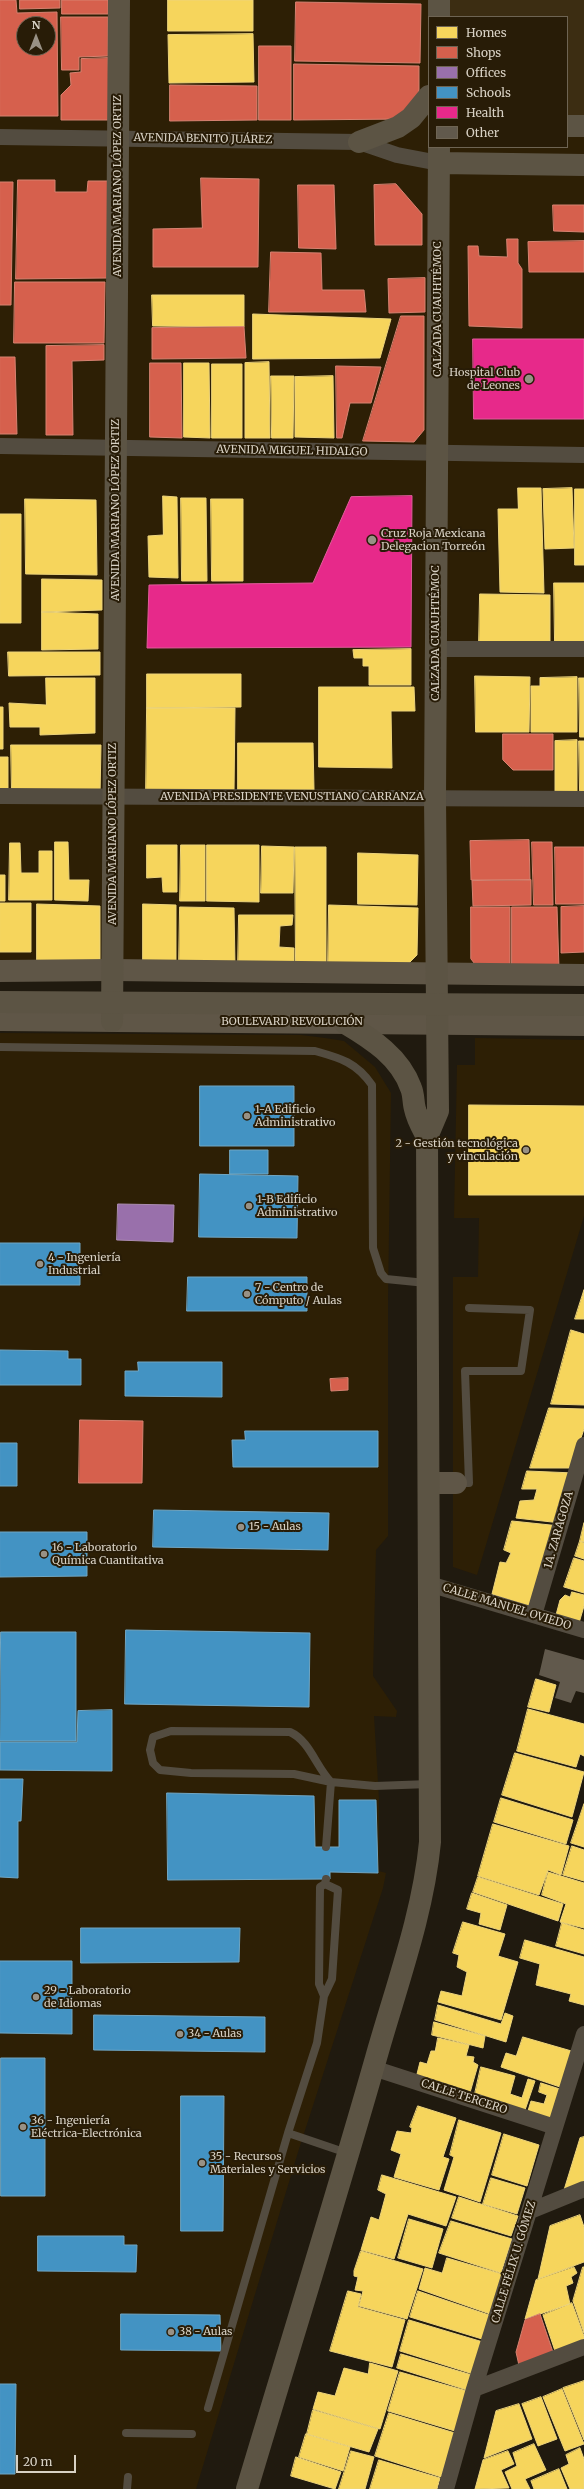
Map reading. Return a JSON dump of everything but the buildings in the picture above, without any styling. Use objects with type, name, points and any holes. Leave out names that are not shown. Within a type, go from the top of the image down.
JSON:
[{"type":"main road","name":"AVENIDA MARIANO LÓPEZ ORTIZ","points":[[112,1021],[119,0]]},
{"type":"main road","points":[[439,0],[439,16]]},
{"type":"main road","name":"AVENIDA BENITO JUÁREZ","points":[[359,142],[398,127],[410,118],[428,97]]},
{"type":"main road","points":[[568,126],[584,126]]},
{"type":"main road","name":"AVENIDA BENITO JUÁREZ","points":[[439,155],[584,165]]},
{"type":"main road","name":"CALZADA CUAUHTÉMOC","points":[[427,1137],[438,1111],[439,1023],[438,974],[436,960],[435,798],[439,155]]},
{"type":"main road","points":[[0,971],[112,970],[584,975]]},
{"type":"main road","points":[[0,989],[584,991]]},
{"type":"main road","name":"BOULEVARD REVOLUCIÓN","points":[[0,1002],[584,1005]]},
{"type":"main road","name":"BOULEVARD REVOLUCIÓN","points":[[0,1020],[584,1025]]},
{"type":"main road","points":[[248,2489],[308,2285],[350,2154],[419,1905],[430,1842],[431,1784],[427,1137],[415,1110],[412,1090],[406,1076],[391,1056],[374,1040],[345,1023]]},
{"type":"main road","points":[[429,1483],[456,1483]]},
{"type":"street","name":"AVENIDA BENITO JUÁREZ","points":[[0,137],[359,142],[397,155],[439,155]]},
{"type":"street","name":"AVENIDA MIGUEL HIDALGO","points":[[0,446],[437,454],[584,455]]},
{"type":"street","points":[[436,649],[584,649]]},
{"type":"street","name":"AVENIDA PRESIDENTE VENUSTIANO CARRANZA","points":[[0,796],[584,799]]},
{"type":"street","name":"1A. ZARAGOZA","points":[[534,1615],[577,1493],[584,1445]]},
{"type":"street","name":"CALLE MANUEL OVIEDO","points":[[429,1584],[584,1630]]},
{"type":"street","name":"CALLE FÉLIX U. GÓMEZ","points":[[446,2489],[474,2389],[584,2034]]},
{"type":"street","name":"CALLE TERCERO","points":[[373,2068],[555,2127]]},
{"type":"street","points":[[530,2211],[584,2189]]},
{"type":"street","points":[[474,2389],[584,2347]]},
{"type":"lane","points":[[0,1047],[315,1051],[341,1059],[362,1070],[372,1085],[373,1248],[381,1273],[386,1279],[428,1283]]},
{"type":"lane","points":[[456,1483],[469,1483],[465,1370],[521,1371],[530,1310],[470,1308]]},
{"type":"lane","points":[[326,1847],[331,1782],[321,1772],[298,1735],[290,1732],[171,1731],[153,1737],[150,1750],[153,1763],[160,1770],[191,1774],[294,1774],[331,1782],[375,1786],[431,1784]]},
{"type":"lane","points":[[208,2408],[288,2132],[317,2042],[324,1996],[332,1979],[338,1890],[325,1881],[320,1887],[319,1984],[324,1996]]},
{"type":"lane","points":[[288,2132],[350,2154]]},
{"type":"lane","points":[[126,2433],[192,2434]]},
{"type":"lane","points":[[127,2489],[128,2478]]},
{"type":"shaded area","points":[[0,0],[584,0],[584,980],[0,980]]},
{"type":"shaded area","points":[[446,0],[584,0],[584,117],[568,116],[568,16],[446,16]]},
{"type":"shaded area","points":[[0,1033],[301,1035],[325,1038],[344,1041],[375,1067],[391,1093],[388,1300],[388,1536],[376,1550],[373,1676],[397,1711],[396,1717],[374,1716],[379,1799],[379,1871],[386,1873],[383,1888],[299,2149],[196,2489],[0,2489]]},
{"type":"shaded area","points":[[475,1038],[584,1040],[584,1216],[477,1575],[453,1567],[453,1277],[478,1277],[479,1218],[454,1218],[457,1065],[475,1065]]},
{"type":"place","name":"Hospital Club de Leones","points":[[529,379]]},
{"type":"place","name":"Cruz Roja Mexicana Delegacion Torreón","points":[[372,540]]},
{"type":"place","name":"1-A Edificio Administrativo","points":[[247,1116]]},
{"type":"place","name":"2 - Gestión tecnológica y vinculación","points":[[526,1150]]},
{"type":"place","name":"1-B Edificio Administrativo","points":[[249,1206]]},
{"type":"place","name":"4 - Ingeniería Industrial","points":[[40,1264]]},
{"type":"place","name":"7 - Centro de Cómputo / Aulas","points":[[247,1294]]},
{"type":"place","name":"15 - Aulas","points":[[241,1527]]},
{"type":"place","name":"16 - Laboratorio Química Cuantitativa","points":[[44,1554]]},
{"type":"place","name":"29 - Laboratorio de Idiomas","points":[[36,1997]]},
{"type":"place","name":"34 - Aulas","points":[[180,2034]]},
{"type":"place","name":"36 - Ingeniería Eléctrica-Electrónica","points":[[23,2127]]},
{"type":"place","name":"35 - Recursos Materiales y Servicios","points":[[202,2163]]},
{"type":"place","name":"38 - Aulas","points":[[171,2332]]}]
